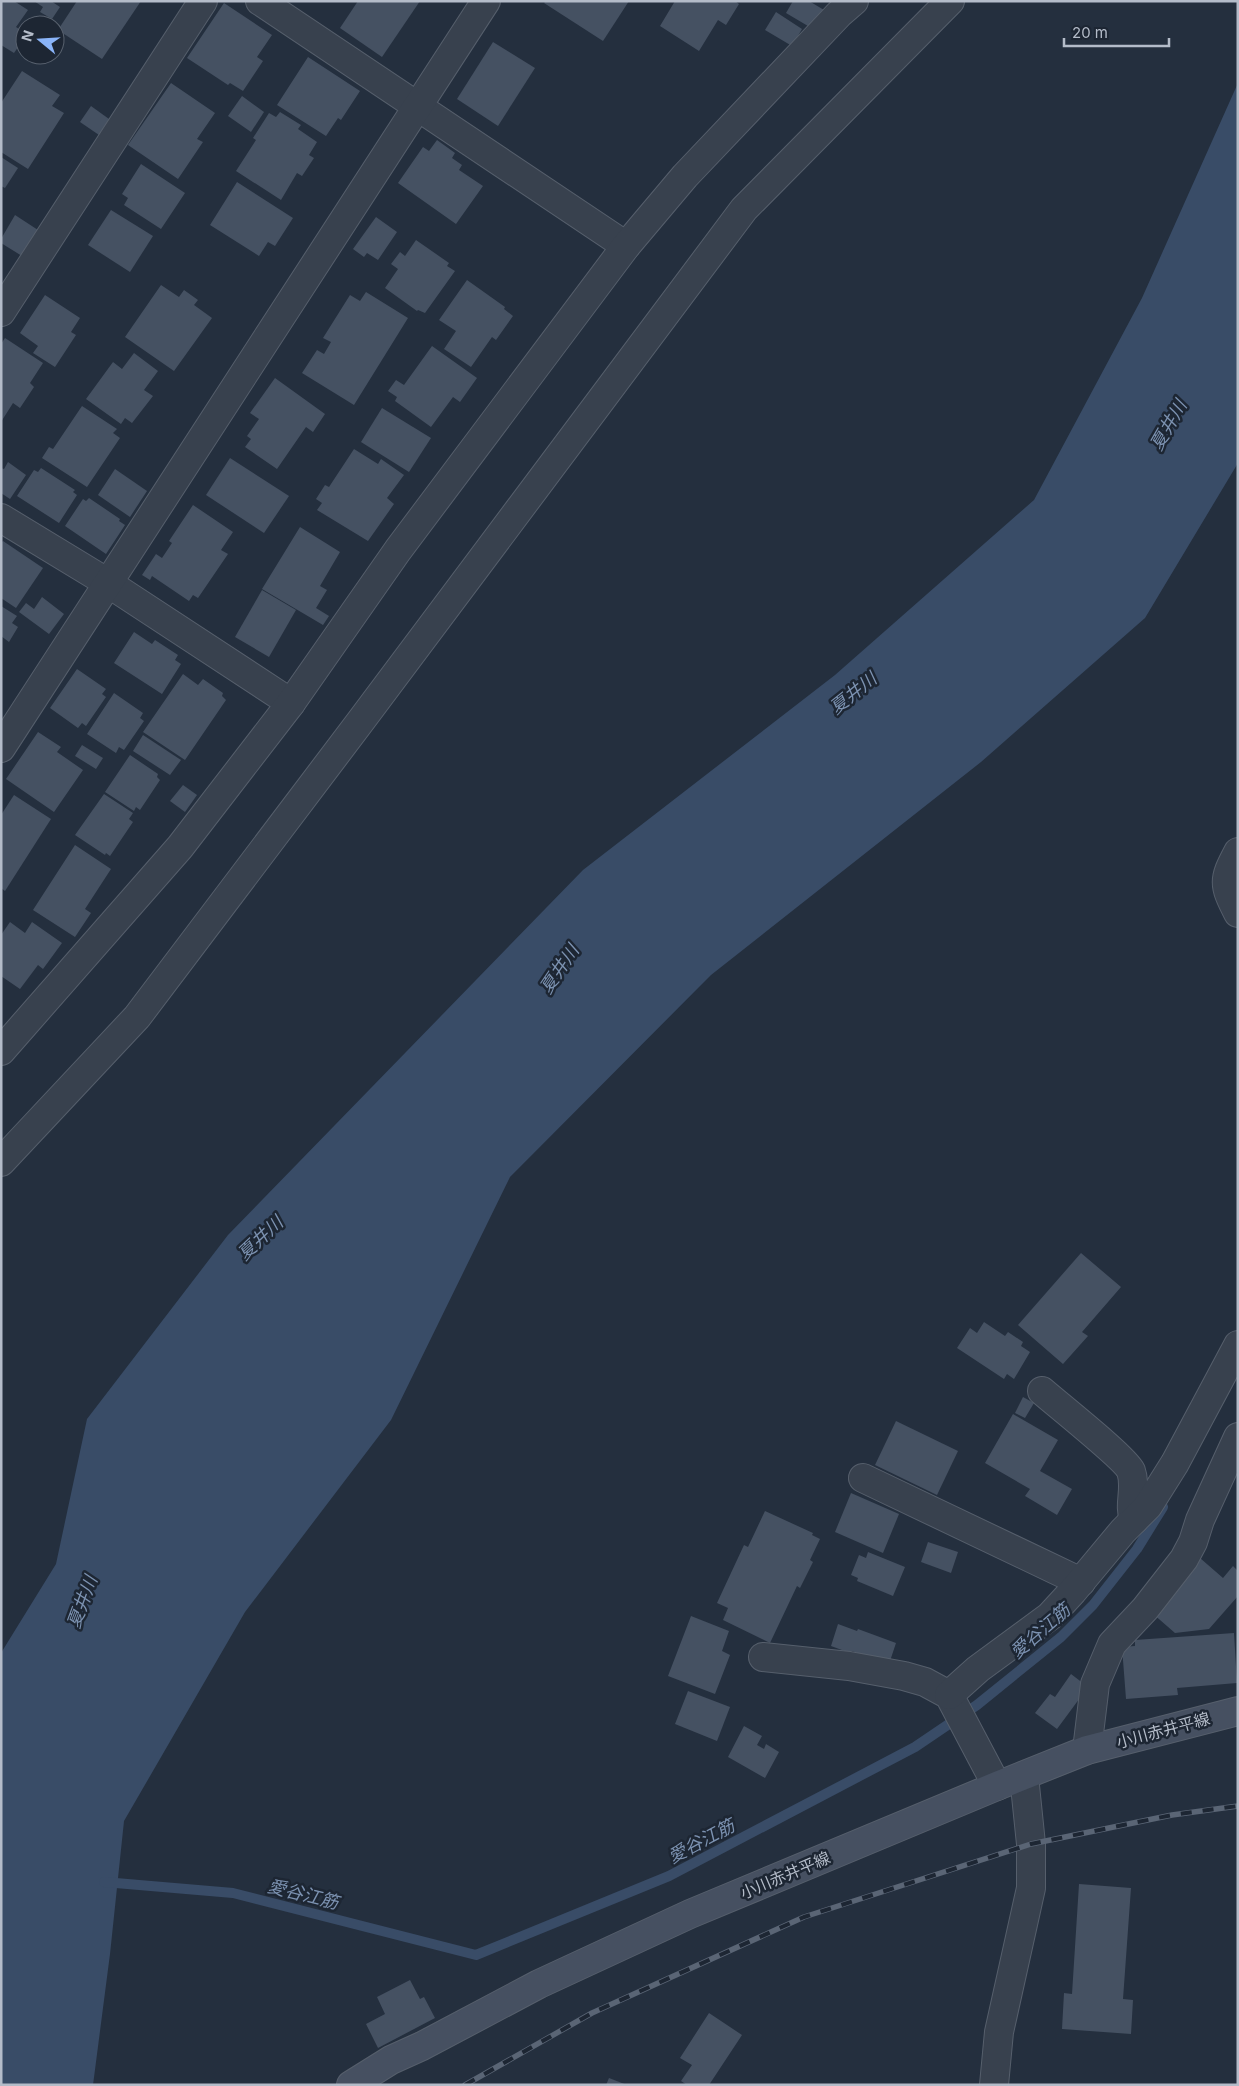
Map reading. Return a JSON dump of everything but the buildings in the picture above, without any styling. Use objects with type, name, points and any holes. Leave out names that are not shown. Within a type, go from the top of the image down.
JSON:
[{"type":"main road","name":"小川赤井平線","points":[[351,2085],[391,2060],[422,2046],[539,1984],[690,1914],[1087,1750],[1238,1711]]},
{"type":"street","points":[[1,312],[203,1]]},
{"type":"street","points":[[260,1],[626,246]]},
{"type":"street","points":[[1,748],[11,713],[108,583],[486,1]]},
{"type":"street","points":[[1,1051],[180,847],[290,703],[398,550],[626,246],[685,176],[832,21],[854,1]]},
{"type":"street","points":[[1,1162],[137,1017],[744,209],[950,1]]},
{"type":"street","points":[[1,518],[108,583],[290,703]]},
{"type":"street","points":[[1238,852],[1226,880],[1231,899],[1238,913]]},
{"type":"street","points":[[949,1695],[978,1669],[1050,1616],[1148,1506],[1176,1463],[1238,1345]]},
{"type":"street","points":[[1042,1391],[1129,1467],[1135,1488],[1131,1512],[1134,1520]]},
{"type":"street","points":[[1087,1750],[1095,1684],[1112,1644],[1145,1609],[1184,1559],[1238,1437]]},
{"type":"street","points":[[863,1478],[1081,1582]]},
{"type":"street","points":[[763,1657],[849,1666],[904,1676],[924,1682],[949,1695],[998,1786]]},
{"type":"street","points":[[994,2085],[999,2032],[1031,1888],[1031,1844],[1024,1776]]},
{"type":"water","name":"夏井川","points":[[1238,83],[1238,463],[1145,618],[981,762],[711,975],[510,1177],[391,1420],[245,1612],[124,1821],[110,1954],[93,2085],[1,2085],[1,1653],[56,1564],[87,1419],[228,1235],[583,870],[835,675],[1034,500],[1142,298]]},
{"type":"waterway","name":"愛谷江筋","points":[[104,1882],[233,1893],[476,1955],[669,1876],[915,1747],[977,1705],[1061,1637],[1093,1605],[1137,1549],[1163,1507]]},
{"type":"railway","points":[[465,2085],[592,2013],[804,1917],[1031,1844],[1172,1815],[1238,1806]]}]
